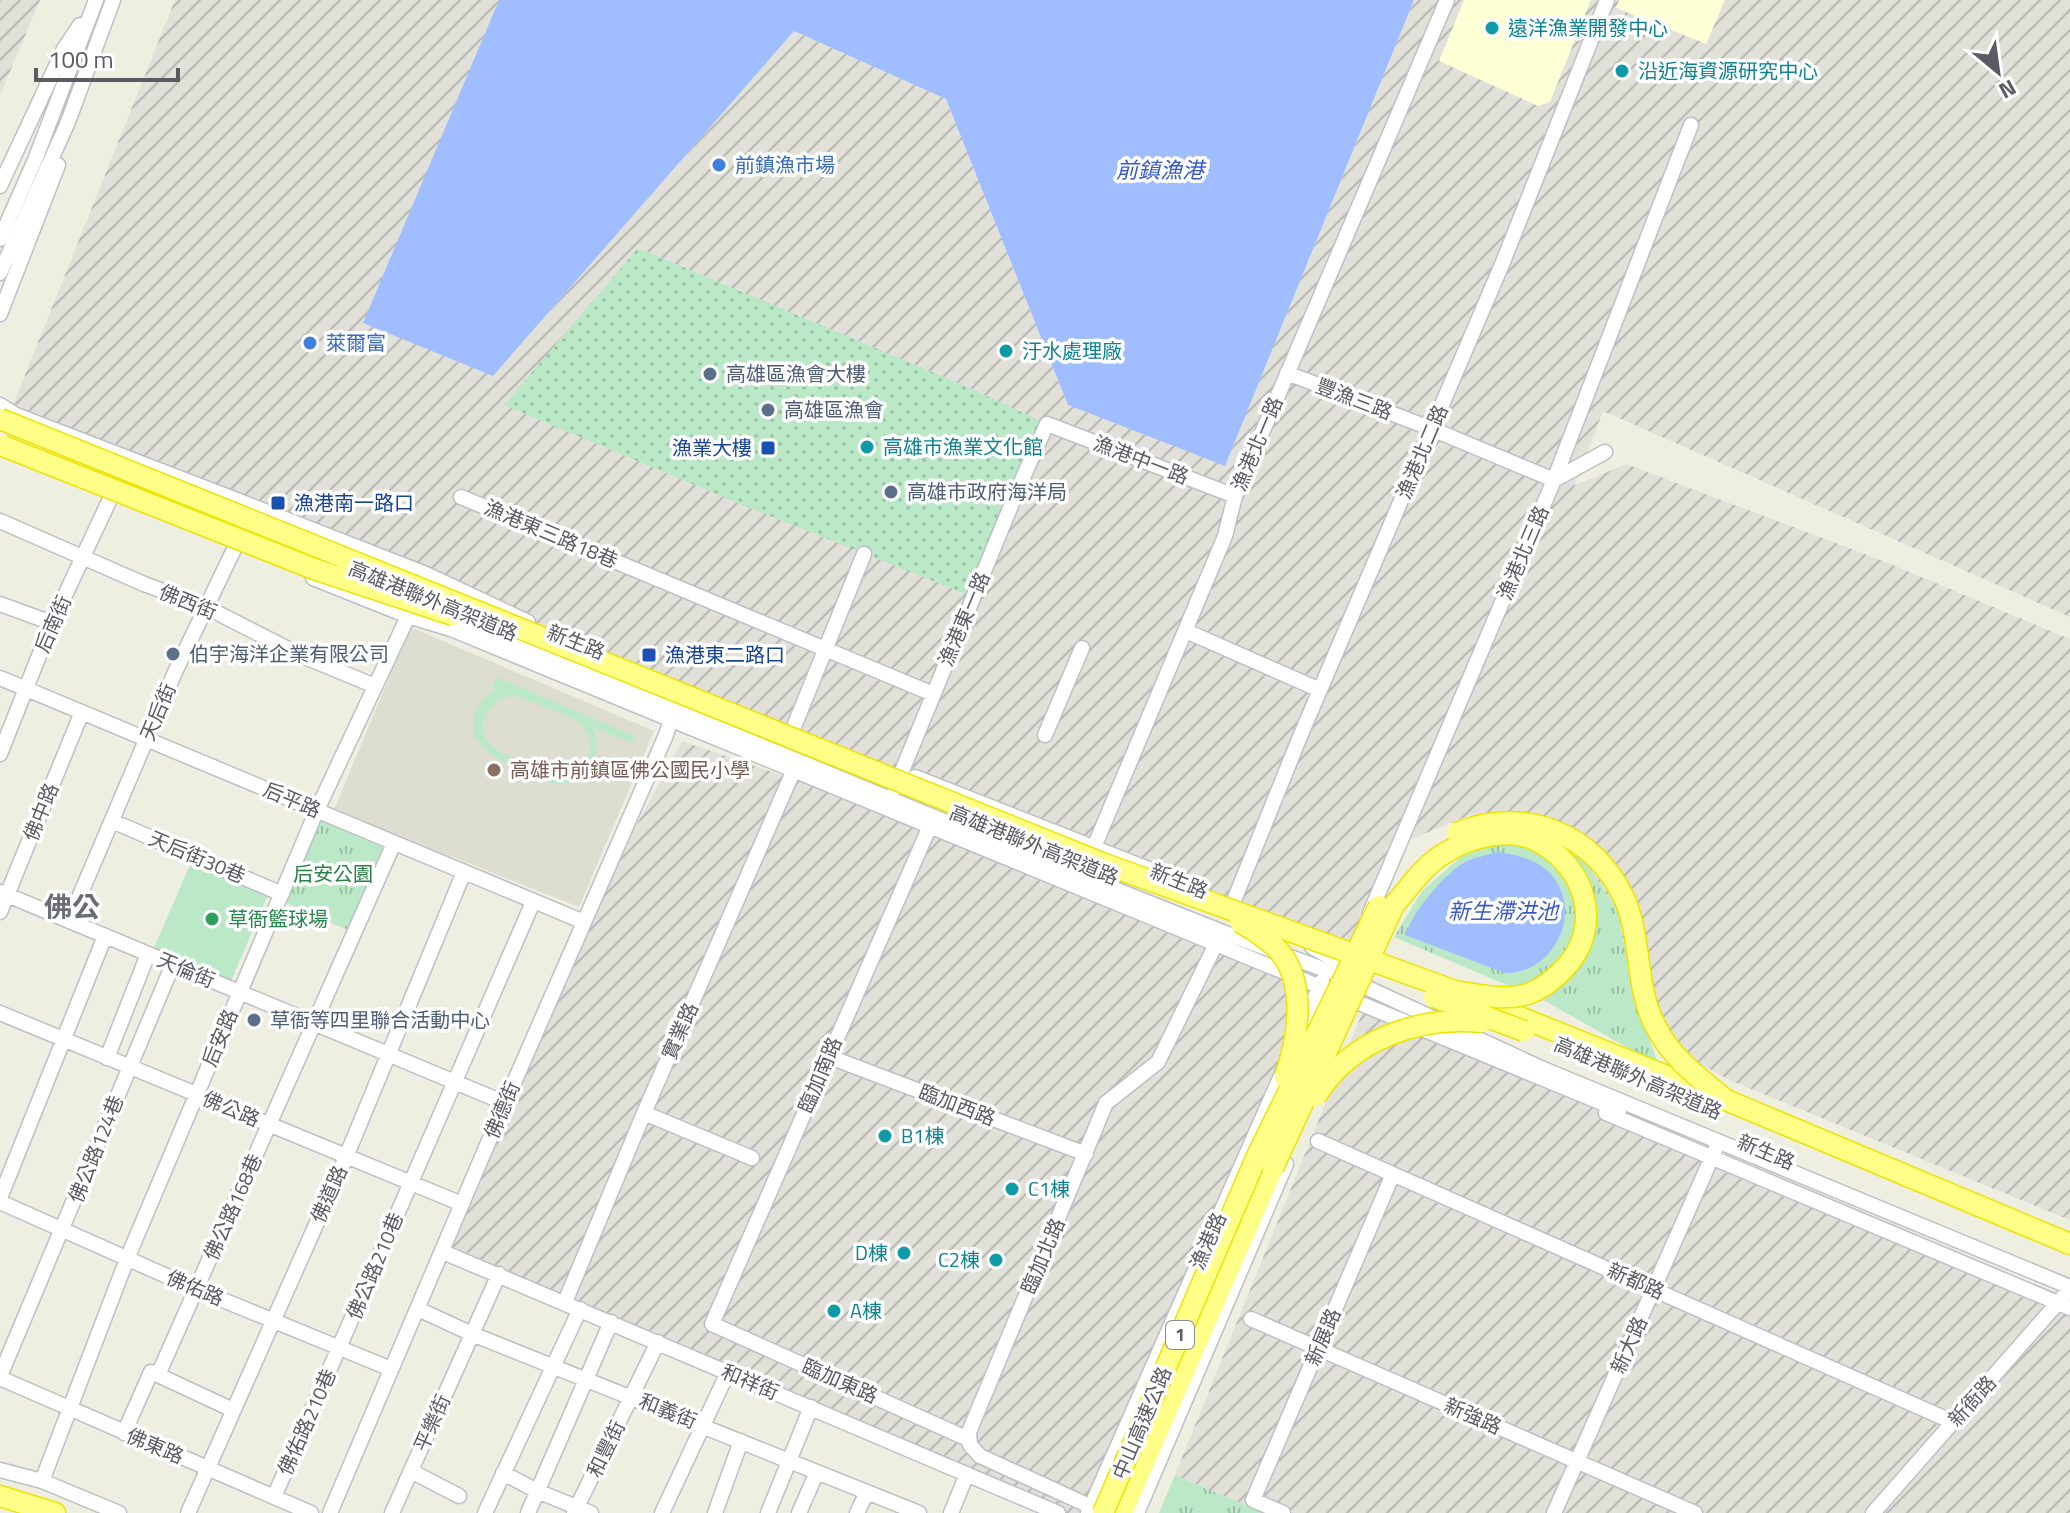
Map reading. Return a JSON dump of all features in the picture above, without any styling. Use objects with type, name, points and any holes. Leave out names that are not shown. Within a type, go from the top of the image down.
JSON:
[{"type":"highway","name":"高雄港聯外高架道路","points":[[2,428],[1102,863],[1455,991],[2070,1244]]},
{"type":"highway","name":"高雄港聯外高架道路","points":[[523,634],[1097,872],[1236,913],[2070,1257]]},
{"type":"highway","points":[[1265,1162],[1381,902],[1402,875],[1426,852],[1451,835],[1502,820],[1540,824],[1567,836],[1600,863],[1625,902],[1641,967],[1646,1005],[1655,1026],[1676,1060],[1726,1100]]},
{"type":"highway","points":[[1265,1162],[1394,905],[1425,869],[1444,853],[1473,839],[1508,834],[1537,841],[1568,864],[1586,899],[1585,936],[1571,962],[1550,983],[1526,994],[1495,997],[1455,991]]},
{"type":"highway","points":[[1236,913],[1280,952],[1290,969],[1297,995],[1298,1019],[1290,1063],[1265,1162]]},
{"type":"highway","points":[[1265,1162],[1326,1080],[1376,1041],[1395,1032],[1433,1022],[1462,1020],[1524,1031]]},
{"type":"highway","name":"中山高速公路","points":[[1097,1511],[1265,1162]]},
{"type":"highway","name":"中山高速公路","points":[[1122,1513],[1265,1162]]},
{"type":"highway","points":[[0,1496],[55,1513]]},
{"type":"highway","points":[[0,1508],[17,1513]]},
{"type":"street","points":[[0,273],[68,122],[113,0]]},
{"type":"street","name":"漁港北一路","points":[[1079,885],[1225,536],[1235,496],[1447,0]]},
{"type":"street","name":"漁港北二路","points":[[1236,913],[1320,690],[1503,262],[1607,0]]},
{"type":"street","points":[[0,186],[64,49],[95,3]]},
{"type":"street","points":[[0,239],[35,160],[95,3]]},
{"type":"street","points":[[0,314],[60,160],[68,122]]},
{"type":"street","name":"漁港北三路","points":[[1344,971],[1554,480],[1691,125]]},
{"type":"street","name":"豐漁三路","points":[[1287,373],[1554,480]]},
{"type":"street","name":"漁港中一路","points":[[1047,424],[1235,496]]},
{"type":"street","name":"漁港東一路","points":[[887,808],[1047,424]]},
{"type":"street","name":"新生路","points":[[2,428],[111,497],[245,527],[426,574],[553,634],[1095,847],[1236,913],[1364,981],[1544,1061],[1717,1145],[2067,1296]]},
{"type":"street","name":"新生路","points":[[2,428],[229,497],[245,527],[261,538],[411,609],[1079,885],[1215,947],[1322,983],[1344,971]]},
{"type":"street","name":"新生路","points":[[2,428],[245,527],[411,609]]},
{"type":"street","points":[[1554,480],[1605,452]]},
{"type":"street","name":"后南街","points":[[0,754],[52,623],[111,497]]},
{"type":"street","name":"漁港東三路18巷","points":[[461,497],[933,694]]},
{"type":"street","name":"佛西街","points":[[0,521],[144,584],[206,607],[300,655],[375,686]]},
{"type":"street","name":"天后街","points":[[69,921],[175,672],[245,527]]},
{"type":"street","points":[[793,729],[864,554]]},
{"type":"street","points":[[0,604],[52,623]]},
{"type":"street","name":"后安路","points":[[42,1481],[127,1259],[196,1095],[317,810],[411,609]]},
{"type":"street","points":[[1186,631],[1320,690]]},
{"type":"street","points":[[1045,735],[1082,648]]},
{"type":"street","name":"后平路","points":[[0,678],[584,922]]},
{"type":"street","name":"佛中路","points":[[0,912],[4,893],[82,712]]},
{"type":"street","name":"佛德街","points":[[330,1513],[672,718]]},
{"type":"street","name":"實業路","points":[[485,1513],[553,1365],[644,1113],[795,770]]},
{"type":"street","name":"新生路","points":[[887,808],[928,829],[1079,885],[1220,931],[1322,983],[1353,1005],[2070,1277]]},
{"type":"street","name":"天后街30巷","points":[[112,821],[282,894]]},
{"type":"street","name":"臨加南路","points":[[712,1324],[928,829]]},
{"type":"street","name":"佛公路168巷","points":[[124,1433],[151,1372],[158,1375],[394,843]]},
{"type":"street","name":"佛道路","points":[[188,1513],[346,1157],[464,872]]},
{"type":"street","name":"天倫街","points":[[4,893],[505,1103]]},
{"type":"street","name":"佛公路210巷","points":[[339,1348],[533,902]]},
{"type":"street","points":[[0,1200],[105,936]]},
{"type":"street","name":"臨加北路","points":[[968,1439],[1106,1103],[1158,1062],[1215,947]]},
{"type":"street","points":[[107,1058],[148,954]]},
{"type":"street","name":"佛公路124巷","points":[[0,1377],[173,964]]},
{"type":"street","name":"漁港路","points":[[1137,1513],[1364,981]]},
{"type":"street","name":"漁港路","points":[[1097,1511],[1322,983]]},
{"type":"street","name":"佛公路","points":[[0,1014],[462,1204]]},
{"type":"street","name":"臨加西路","points":[[827,1056],[1086,1154]]},
{"type":"street","points":[[644,1113],[752,1158]]},
{"type":"street","name":"新都路","points":[[1318,1141],[1953,1422]]},
{"type":"street","name":"新大路","points":[[1554,1513],[1717,1145]]},
{"type":"street","name":"新展路","points":[[1283,1513],[1253,1500],[1393,1174]]},
{"type":"street","name":"佛佑路","points":[[0,1200],[196,1289],[391,1369]]},
{"type":"street","name":"和祥街","points":[[443,1252],[1058,1513]]},
{"type":"street","name":"平樂街","points":[[392,1513],[499,1274]]},
{"type":"street","name":"新衙路","points":[[1873,1513],[2067,1296]]},
{"type":"street","name":"和義街","points":[[418,1309],[472,1334],[867,1492],[898,1509],[919,1513]]},
{"type":"street","name":"新強路","points":[[1251,1319],[1695,1513]]},
{"type":"street","points":[[528,1513],[611,1322]]},
{"type":"street","name":"臨加東路","points":[[712,1324],[968,1439]]},
{"type":"street","name":"和豐街","points":[[580,1512],[658,1342]]},
{"type":"street","name":"佛佑路210巷","points":[[274,1497],[339,1348]]},
{"type":"street","points":[[662,1513],[728,1372]]},
{"type":"street","points":[[158,1375],[233,1410]]},
{"type":"street","name":"佛東路","points":[[0,1377],[69,1410],[311,1513]]},
{"type":"street","points":[[768,1513],[811,1407]]},
{"type":"street","points":[[968,1439],[974,1452],[980,1456],[1097,1511]]},
{"type":"street","points":[[715,1513],[741,1441]]},
{"type":"street","points":[[0,1470],[42,1481],[119,1513]]},
{"type":"street","points":[[411,1471],[459,1496]]},
{"type":"street","points":[[799,1513],[817,1472]]},
{"type":"street","points":[[503,1473],[580,1512]]},
{"type":"street","points":[[951,1513],[967,1474]]},
{"type":"street","points":[[857,1513],[867,1492]]},
{"type":"shaded area","points":[[0,0],[40,0],[0,95]]},
{"type":"shaded area","points":[[175,0],[499,0],[364,323],[493,376],[794,31],[946,99],[1068,405],[1225,466],[1414,0],[1464,0],[1439,61],[1538,106],[1550,102],[1591,0],[1619,0],[1616,8],[1706,44],[1725,0],[2070,0],[2070,617],[1603,411],[1574,486],[1626,464],[1883,561],[2070,639],[2070,1220],[1727,1079],[1660,1041],[1510,825],[1470,815],[1409,840],[1350,966],[5,425]]},
{"type":"shaded area","points":[[1464,0],[1591,0],[1550,102],[1538,106],[1439,61]]},
{"type":"shaded area","points":[[1619,0],[1725,0],[1707,44],[1616,8]]},
{"type":"shaded area","name":"高雄市前鎮區佛公國民小學","points":[[410,627],[654,731],[579,907],[334,810]]},
{"type":"shaded area","points":[[682,741],[930,826],[1319,988],[1088,1513],[1058,1513],[446,1260],[584,922]]},
{"type":"shaded area","points":[[1363,1011],[2070,1308],[2070,1513],[1264,1513],[1175,1475]]},
{"type":"green space","points":[[638,248],[970,388],[1047,424],[973,597],[504,405]]},
{"type":"green space","points":[[497,677],[635,736],[632,743],[594,728],[595,758],[586,774],[569,783],[549,782],[503,762],[479,742],[475,734],[476,711],[484,698],[497,690],[492,688]],"holes":[[[516,696],[576,720],[587,734],[590,747],[584,763],[578,770],[569,773],[550,772],[500,752],[489,743],[483,727],[484,719],[493,706],[507,697]]]},
{"type":"green space","name":"后安公園","points":[[318,819],[385,848],[348,930],[282,901]]},
{"type":"green space","points":[[1511,838],[1581,855],[1617,910],[1632,984],[1658,1065],[1547,1002],[1394,937],[1422,891],[1462,856]]},
{"type":"green space","name":"草衙籃球場","points":[[193,858],[270,890],[231,981],[154,948]]},
{"type":"green space","points":[[1175,1475],[1264,1513],[1159,1513]]},
{"type":"water","name":"前鎮漁港","points":[[499,0],[1414,0],[1225,466],[1068,405],[946,99],[794,31],[493,376],[363,323]]},
{"type":"water","name":"新生滯洪池","points":[[1498,852],[1539,864],[1560,888],[1565,905],[1564,922],[1559,938],[1538,963],[1522,971],[1505,973],[1405,935],[1422,905],[1449,874],[1467,861]]},
{"type":"place","name":"遠洋漁業開發中心","points":[[1492,28]]},
{"type":"place","name":"沿近海資源研究中心","points":[[1622,71]]},
{"type":"place","name":"前鎮漁市場","points":[[719,165]]},
{"type":"place","name":"萊爾富","points":[[310,343]]},
{"type":"place","name":"汙水處理廠","points":[[1006,351]]},
{"type":"place","name":"高雄區漁會大樓","points":[[710,374]]},
{"type":"place","name":"高雄區漁會","points":[[768,410]]},
{"type":"place","name":"高雄市漁業文化館","points":[[867,447]]},
{"type":"place","name":"漁業大樓","points":[[768,448]]},
{"type":"place","name":"高雄市政府海洋局","points":[[891,492]]},
{"type":"place","name":"漁港南一路口","points":[[278,503]]},
{"type":"place","name":"伯宇海洋企業有限公司","points":[[173,654]]},
{"type":"place","name":"漁港東二路口","points":[[649,655]]},
{"type":"place","name":"高雄市前鎮區佛公國民小學","points":[[494,770]]},
{"type":"place","name":"草衙籃球場","points":[[212,919]]},
{"type":"place","name":"草衙等四里聯合活動中心","points":[[254,1020]]},
{"type":"place","name":"B1棟","points":[[885,1136]]},
{"type":"place","name":"C1棟","points":[[1012,1189]]},
{"type":"place","name":"D棟","points":[[904,1253]]},
{"type":"place","name":"C2棟","points":[[996,1260]]},
{"type":"place","name":"A棟","points":[[834,1311]]},
{"type":"district","name":"佛公","points":[[72,907]]}]
